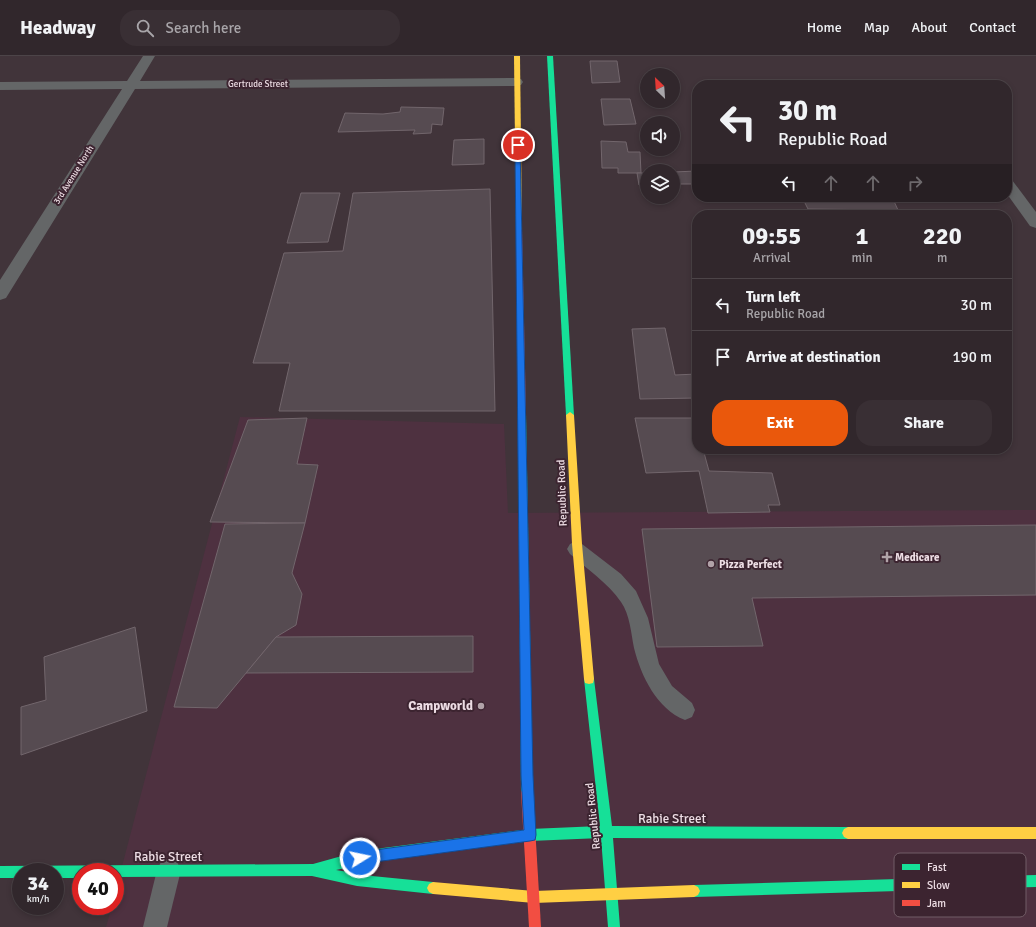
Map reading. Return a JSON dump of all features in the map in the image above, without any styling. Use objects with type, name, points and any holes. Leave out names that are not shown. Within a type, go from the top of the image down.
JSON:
[{"type":"main road","points":[[517,56],[516,82],[527,783],[535,927]]},
{"type":"main road","name":"Republic Road","points":[[550,56],[576,549],[607,832],[614,927]]},
{"type":"main road","name":"Rabie Street","points":[[0,872],[312,870],[349,860],[383,854],[530,835],[607,832],[1036,833]]},
{"type":"main road","name":"Rabie Street","points":[[312,870],[325,874],[370,882],[534,897],[612,893],[894,885]]},
{"type":"main road","name":"Rabie Street","points":[[1026,881],[1036,881]]},
{"type":"street","name":"3rd Avenue North","points":[[0,294],[129,85],[149,56]]},
{"type":"street","name":"Gertrude Street","points":[[0,86],[516,82]]},
{"type":"street","points":[[1012,190],[1036,223]]},
{"type":"lane","points":[[576,549],[614,580],[629,597],[638,618],[644,649],[650,668],[665,694],[685,710]]},
{"type":"lane","points":[[155,927],[169,870]]},
{"type":"shaded area","points":[[240,417],[504,424],[508,513],[1036,510],[1036,927],[106,927],[109,915],[124,915],[123,863]]},
{"type":"building","points":[[590,61],[617,61],[620,82],[592,83]]},
{"type":"building","points":[[601,99],[630,99],[636,124],[604,125]]},
{"type":"building","points":[[401,107],[444,108],[442,125],[432,124],[431,133],[413,134],[415,130],[338,132],[345,113],[383,114],[400,112]]},
{"type":"building","points":[[484,139],[484,164],[452,165],[454,140]]},
{"type":"building","points":[[601,141],[626,142],[628,152],[640,152],[640,173],[618,173],[618,168],[602,168]]},
{"type":"building","points":[[692,171],[692,184],[680,184],[680,172]]},
{"type":"building","points":[[637,173],[640,173],[639,185]]},
{"type":"building","points":[[490,189],[495,411],[279,411],[290,363],[253,363],[284,253],[343,251],[353,193]]},
{"type":"building","points":[[301,193],[340,193],[328,242],[287,243]]},
{"type":"building","points":[[804,202],[894,202],[898,210],[808,209]]},
{"type":"building","points":[[665,328],[675,375],[692,374],[692,398],[640,399],[632,329]]},
{"type":"building","points":[[307,418],[297,464],[318,465],[305,523],[210,522],[248,420]]},
{"type":"building","points":[[635,418],[692,418],[692,454],[704,454],[709,471],[772,473],[780,505],[768,505],[770,512],[708,513],[699,471],[646,473]]},
{"type":"building","points":[[305,523],[292,573],[302,594],[296,625],[276,637],[217,708],[174,707],[225,524]]},
{"type":"building","points":[[1036,525],[1036,595],[752,598],[763,646],[657,647],[642,529]]},
{"type":"building","points":[[135,627],[147,711],[21,755],[21,707],[46,700],[44,657]]},
{"type":"building","points":[[473,636],[473,672],[246,673],[276,637]]},
{"type":"traffic: fast","points":[[550,56],[570,415]]},
{"type":"traffic: fast","points":[[522,414],[527,792]]},
{"type":"traffic: fast","points":[[589,679],[605,818],[614,927]]},
{"type":"traffic: fast","points":[[313,870],[349,860],[383,854],[530,835],[607,832],[848,833]]},
{"type":"traffic: fast","points":[[0,872],[312,870],[357,880],[433,888]]},
{"type":"traffic: fast","points":[[1026,881],[1036,881]]},
{"type":"traffic: fast","points":[[694,891],[894,885]]},
{"type":"traffic: slow","points":[[517,56],[519,230]]},
{"type":"traffic: slow","points":[[570,415],[577,544],[589,679]]},
{"type":"traffic: slow","points":[[848,833],[1036,833]]},
{"type":"traffic: slow","points":[[433,888],[534,897],[694,891]]},
{"type":"traffic: jam","points":[[519,230],[522,414]]},
{"type":"traffic: jam","points":[[527,792],[535,927]]},
{"type":"place","name":"Medicare","points":[[887,557]]},
{"type":"place","name":"Pizza Perfect","points":[[711,564]]},
{"type":"place","name":"Campworld","points":[[481,706]]},
{"type":"route","points":[[360,858],[530,835],[527,775],[518,145]]}]
